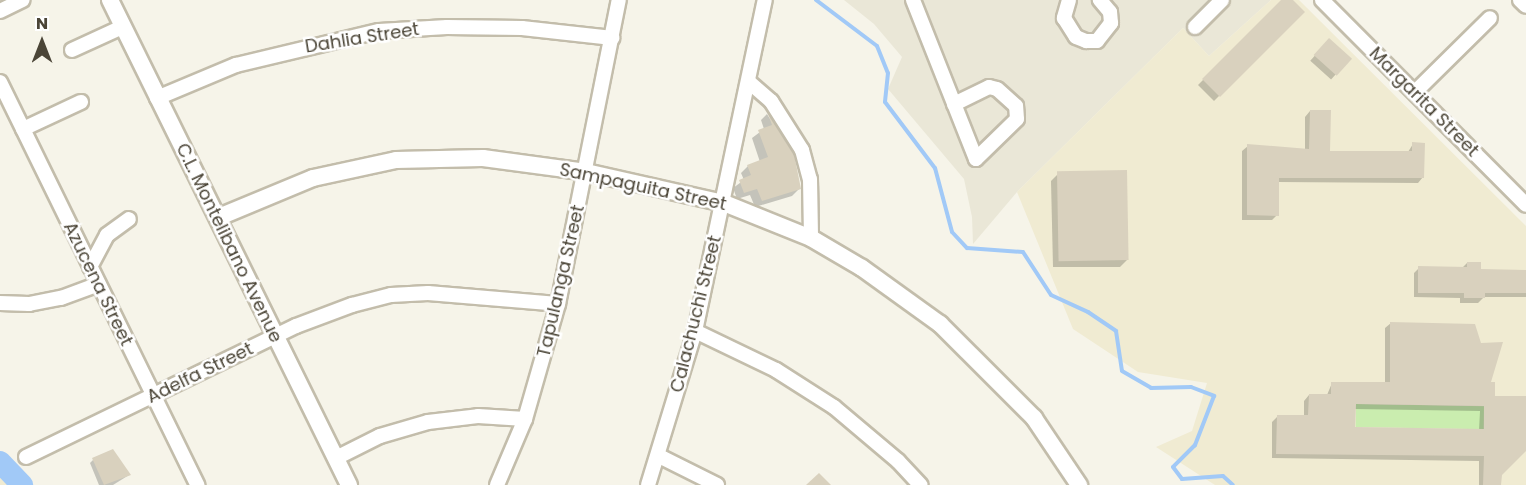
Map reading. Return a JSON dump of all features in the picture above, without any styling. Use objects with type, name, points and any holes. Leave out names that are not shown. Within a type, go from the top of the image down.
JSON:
[{"type":"street","points":[[0,11],[23,0]]},
{"type":"street","name":"C.L. Montelibano Avenue","points":[[110,0],[157,98],[219,217],[275,337],[349,485]]},
{"type":"street","name":"Tapulanga Street","points":[[497,485],[525,419],[558,304],[619,0]]},
{"type":"street","name":"Calachuchi Street","points":[[648,485],[659,456],[694,330],[724,202],[765,0]]},
{"type":"street","points":[[913,0],[954,104],[976,159],[1017,119],[1016,106],[997,89],[989,87],[954,104]]},
{"type":"street","points":[[1069,0],[1065,6],[1066,23],[1076,37],[1086,41],[1096,41],[1107,33],[1111,23],[1106,2]]},
{"type":"street","name":"Margarita Street","points":[[1322,0],[1526,205]]},
{"type":"street","points":[[1520,0],[1526,6]]},
{"type":"street","points":[[1195,27],[1212,3]]},
{"type":"street","points":[[1415,92],[1490,18]]},
{"type":"street","points":[[72,50],[123,27]]},
{"type":"street","name":"Dahlia Street","points":[[157,98],[236,65],[379,32],[512,28],[612,38]]},
{"type":"street","name":"Azucena Street","points":[[0,82],[197,485]]},
{"type":"street","points":[[749,82],[777,109],[802,150],[810,178],[811,238]]},
{"type":"street","points":[[23,129],[81,102]]},
{"type":"street","name":"Sampaguita Street","points":[[219,217],[313,178],[396,160],[483,158],[586,172],[724,202],[811,238],[861,268],[940,324],[1034,418],[1079,485]]},
{"type":"street","points":[[90,267],[107,235],[129,219]]},
{"type":"street","points":[[0,303],[39,302],[99,284]]},
{"type":"street","name":"Adelfa Street","points":[[26,457],[275,337],[352,305],[391,295],[428,292],[558,304]]},
{"type":"street","points":[[694,330],[776,370],[834,407],[920,485]]},
{"type":"street","points":[[336,459],[380,436],[428,422],[478,416],[525,419]]},
{"type":"street","points":[[659,456],[717,485]]},
{"type":"shaded area","points":[[844,0],[1271,0],[1209,56],[1183,28],[1017,192],[973,244],[972,217],[964,179],[888,89],[902,57],[874,24]]},
{"type":"shaded area","points":[[1271,0],[1299,0],[1526,226],[1526,485],[1215,485],[1156,447],[1192,431],[1207,383],[1138,372],[1073,329],[1017,192],[1183,28],[1209,56]]},
{"type":"shaded area","points":[[0,462],[22,485],[0,485]]},
{"type":"green space","points":[[1356,404],[1484,406],[1484,429],[1356,427]]},
{"type":"building","points":[[1281,0],[1293,0],[1305,12],[1220,97],[1202,79]]},
{"type":"building","points":[[1329,38],[1352,59],[1337,76],[1314,55]]},
{"type":"building","points":[[1310,110],[1331,110],[1330,151],[1412,151],[1412,142],[1425,143],[1424,178],[1279,178],[1279,216],[1247,215],[1247,144],[1309,149]]},
{"type":"building","points":[[767,111],[794,154],[801,189],[762,201],[757,189],[744,193],[739,180],[751,175],[747,165],[768,157],[758,130],[772,125]]},
{"type":"building","points":[[1127,170],[1129,260],[1059,261],[1057,171]]},
{"type":"building","points":[[1467,262],[1481,262],[1481,269],[1526,270],[1526,293],[1485,293],[1485,298],[1464,298],[1464,293],[1418,293],[1418,266],[1467,267]]},
{"type":"building","points":[[1390,322],[1475,324],[1481,343],[1503,342],[1491,382],[1495,382],[1495,396],[1526,396],[1526,451],[1502,475],[1501,485],[1483,485],[1484,456],[1276,454],[1277,415],[1308,415],[1309,394],[1331,394],[1331,382],[1390,382]],"holes":[[[1356,404],[1484,406],[1484,429],[1355,427]]]},
{"type":"building","points":[[113,449],[131,475],[104,485],[92,458]]},
{"type":"building","points":[[819,473],[831,485],[806,485]]},
{"type":"waterway","points":[[816,0],[877,46],[888,73],[885,102],[935,168],[952,232],[967,248],[1023,252],[1051,295],[1088,312],[1116,331],[1122,371],[1151,388],[1191,387],[1214,396],[1195,445],[1173,467],[1182,479],[1223,476],[1233,485]]},
{"type":"waterway","points":[[0,462],[22,485]]}]
